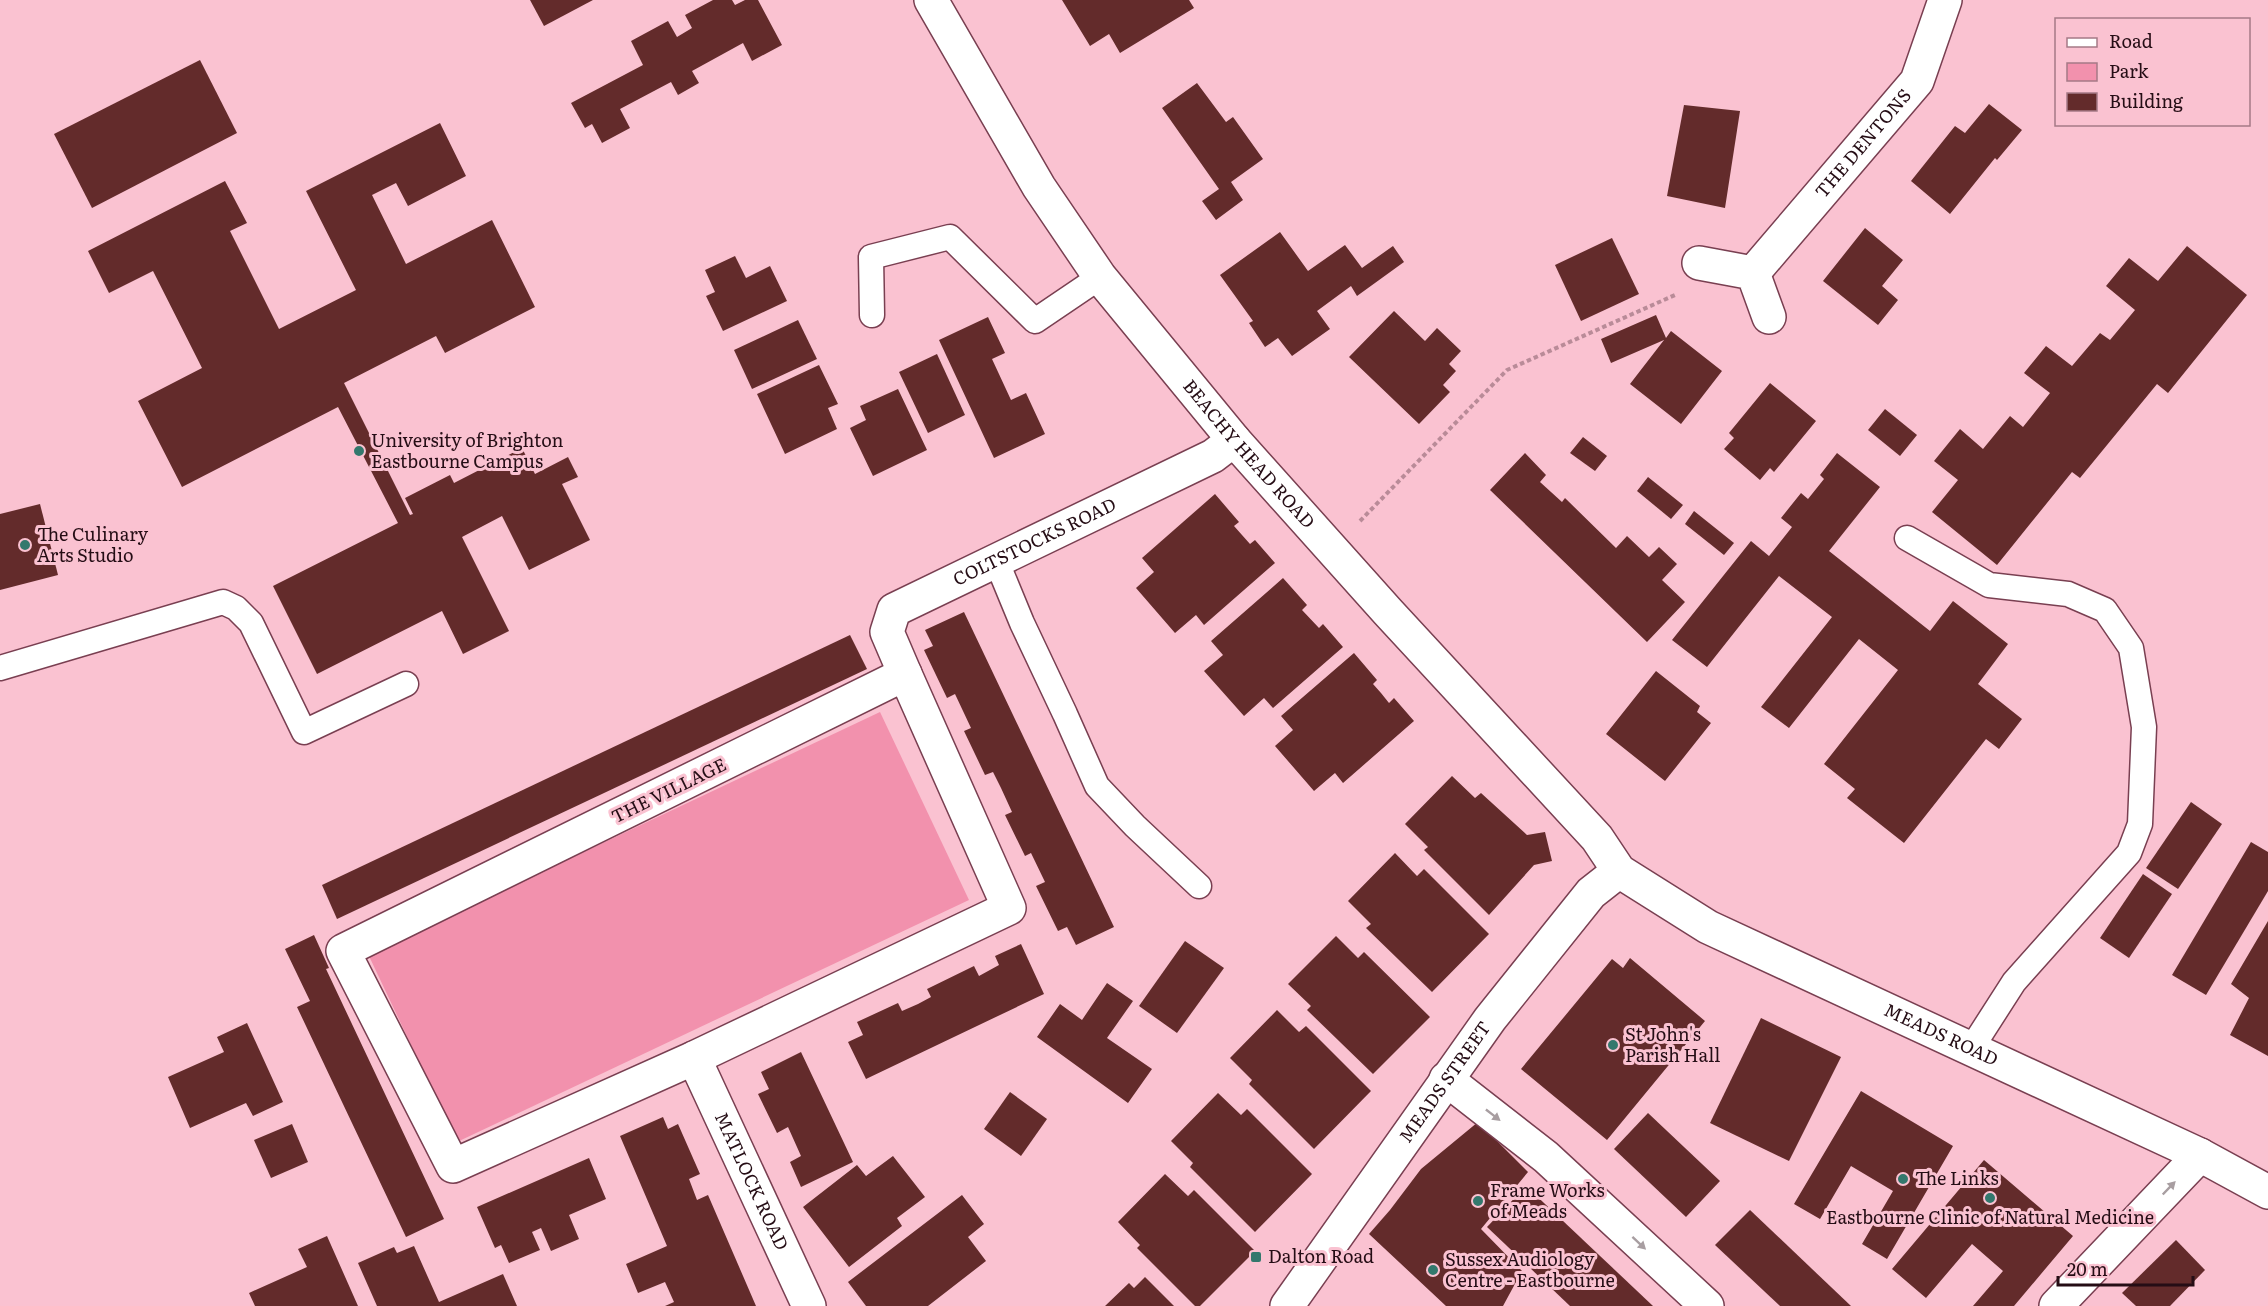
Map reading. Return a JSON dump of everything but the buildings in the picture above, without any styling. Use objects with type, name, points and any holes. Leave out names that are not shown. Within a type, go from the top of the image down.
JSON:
[{"type":"street","name":"BEACHY HEAD ROAD","points":[[931,0],[1039,187],[1100,277],[1234,440],[1597,838],[1618,871]]},
{"type":"street","name":"THE DENTONS","points":[[1753,273],[1917,81],[1945,0]]},
{"type":"street","points":[[1699,263],[1753,273],[1769,317]]},
{"type":"street","name":"COLTSTOCKS ROAD","points":[[905,674],[887,632],[894,610],[1213,456],[1234,440]]},
{"type":"street","name":"THE VILLAGE","points":[[905,674],[1009,908],[694,1058],[453,1166],[343,951],[905,674]]},
{"type":"street","name":"MEADS ROAD","points":[[1618,871],[1708,927],[2200,1155],[2268,1192]]},
{"type":"street","name":"MEADS STREET","points":[[1287,1306],[1490,1019],[1591,893],[1618,871]]},
{"type":"street","name":"MATLOCK ROAD","points":[[694,1058],[809,1306]]},
{"type":"street","points":[[1446,1079],[1546,1157],[1707,1306]]},
{"type":"street","points":[[2056,1306],[2200,1155]]},
{"type":"lane","points":[[872,315],[871,257],[950,237],[1035,321],[1100,277]]},
{"type":"lane","points":[[1906,538],[1989,585],[2068,594],[2105,610],[2131,648],[2144,727],[2139,824],[2129,853],[2014,982],[1971,1049]]},
{"type":"lane","points":[[996,560],[1022,623],[1097,786],[1135,826],[1199,886]]},
{"type":"lane","points":[[0,668],[223,603],[236,608],[251,623],[304,732],[406,684]]},
{"type":"path","points":[[1332,549],[1507,370],[1687,290],[1699,263]]},
{"type":"green space","points":[[880,712],[969,900],[457,1142],[368,954]]},
{"type":"place","name":"University of Brighton Eastbourne Campus","points":[[359,451]]},
{"type":"place","name":"The Culinary Arts Studio","points":[[25,545]]},
{"type":"place","name":"St John's Parish Hall","points":[[1613,1045]]},
{"type":"place","name":"The Links","points":[[1903,1179]]},
{"type":"place","name":"Eastbourne Clinic of Natural Medicine","points":[[1990,1198]]},
{"type":"place","name":"Frame Works of Meads","points":[[1478,1201]]},
{"type":"place","name":"Dalton Road","points":[[1256,1257]]},
{"type":"place","name":"Sussex Audiology Centre - Eastbourne","points":[[1433,1270]]}]
